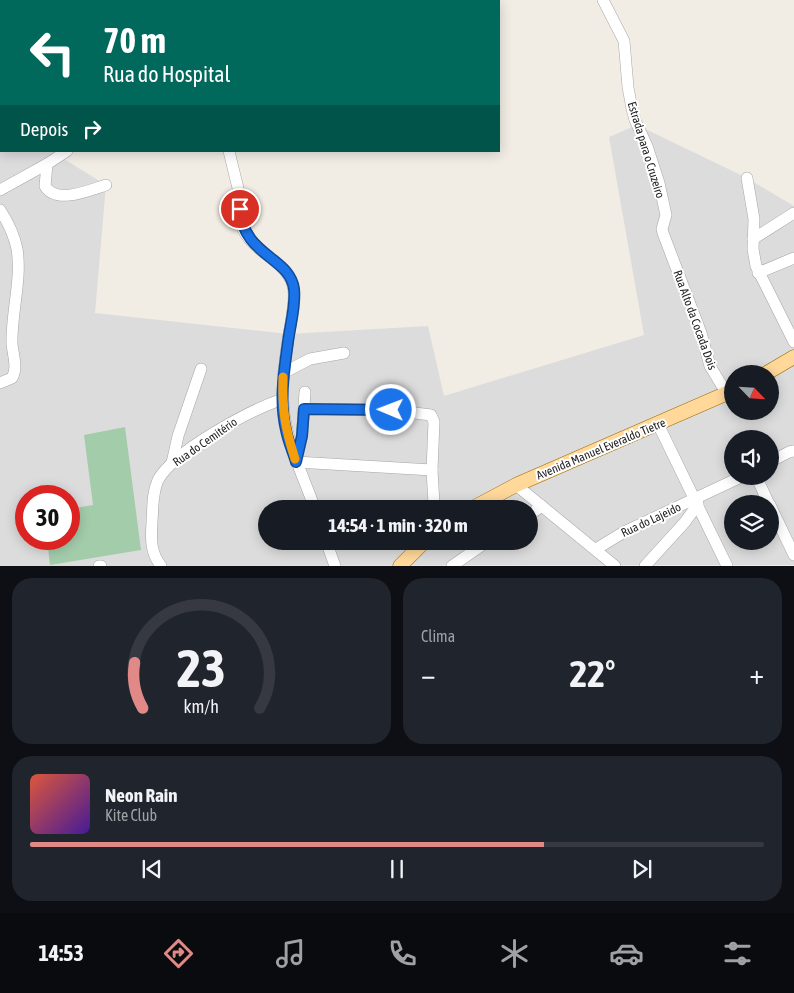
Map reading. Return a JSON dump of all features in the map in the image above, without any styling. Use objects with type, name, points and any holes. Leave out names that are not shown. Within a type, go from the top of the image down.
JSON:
[{"type":"main road","points":[[779,366],[794,357]]},
{"type":"main road","name":"Avenida Manuel Everaldo Tietre","points":[[487,500],[516,485],[724,395]]},
{"type":"main road","points":[[400,566],[415,550]]},
{"type":"street","name":"Estrada para o Cruzeiro","points":[[604,0],[624,42],[632,109],[659,183],[666,214],[662,229],[668,244]]},
{"type":"street","points":[[0,190],[65,152]]},
{"type":"street","points":[[229,152],[238,190],[242,223],[246,234],[253,243],[284,270],[293,284],[294,298],[282,400],[286,429],[296,462],[311,500]]},
{"type":"street","points":[[51,159],[45,186],[53,194],[72,195],[106,185]]},
{"type":"street","points":[[747,178],[754,219],[754,258],[758,274],[794,342]]},
{"type":"street","points":[[0,210],[9,224],[15,240],[18,262],[12,333],[15,373],[10,379],[0,383]]},
{"type":"street","points":[[753,239],[794,214]]},
{"type":"street","name":"Rua Alto da Cocada Dois","points":[[668,244],[701,334],[710,366],[724,384]]},
{"type":"street","points":[[758,274],[794,258]]},
{"type":"street","points":[[284,373],[310,359],[344,353]]},
{"type":"street","points":[[172,463],[178,436],[201,369]]},
{"type":"street","points":[[296,462],[302,436],[305,392]]},
{"type":"street","name":"Rua do Cemitério","points":[[161,566],[154,555],[151,542],[154,496],[158,481],[172,463],[233,421],[256,409],[282,400]]},
{"type":"street","points":[[304,409],[391,410],[431,415],[434,420],[432,470],[436,500]]},
{"type":"street","points":[[658,424],[697,502]]},
{"type":"street","points":[[779,457],[794,451]]},
{"type":"street","points":[[296,462],[432,470]]},
{"type":"street","points":[[516,485],[615,566]]},
{"type":"street","points":[[645,566],[684,522],[697,502],[728,485]]},
{"type":"street","name":"Rua do Lajeido","points":[[596,549],[624,532],[697,502],[727,566]]},
{"type":"street","points":[[538,509],[542,506]]},
{"type":"street","points":[[779,523],[794,555]]},
{"type":"street","points":[[329,550],[335,566]]},
{"type":"street","points":[[452,566],[475,550]]},
{"type":"shaded area","points":[[637,125],[747,178],[794,206],[794,565],[0,566],[0,152],[53,152],[106,185],[95,313],[289,334],[428,326],[444,396],[644,335],[609,137]]},
{"type":"green space","points":[[125,427],[141,550],[50,565],[48,550],[80,550],[80,507],[93,505],[84,435]]},
{"type":"slow traffic","points":[[283,377],[282,400],[286,429],[295,459]]},
{"type":"route","points":[[240,209],[246,234],[253,243],[288,274],[293,284],[294,298],[282,400],[286,429],[296,462],[301,447],[304,409],[391,410]]}]
